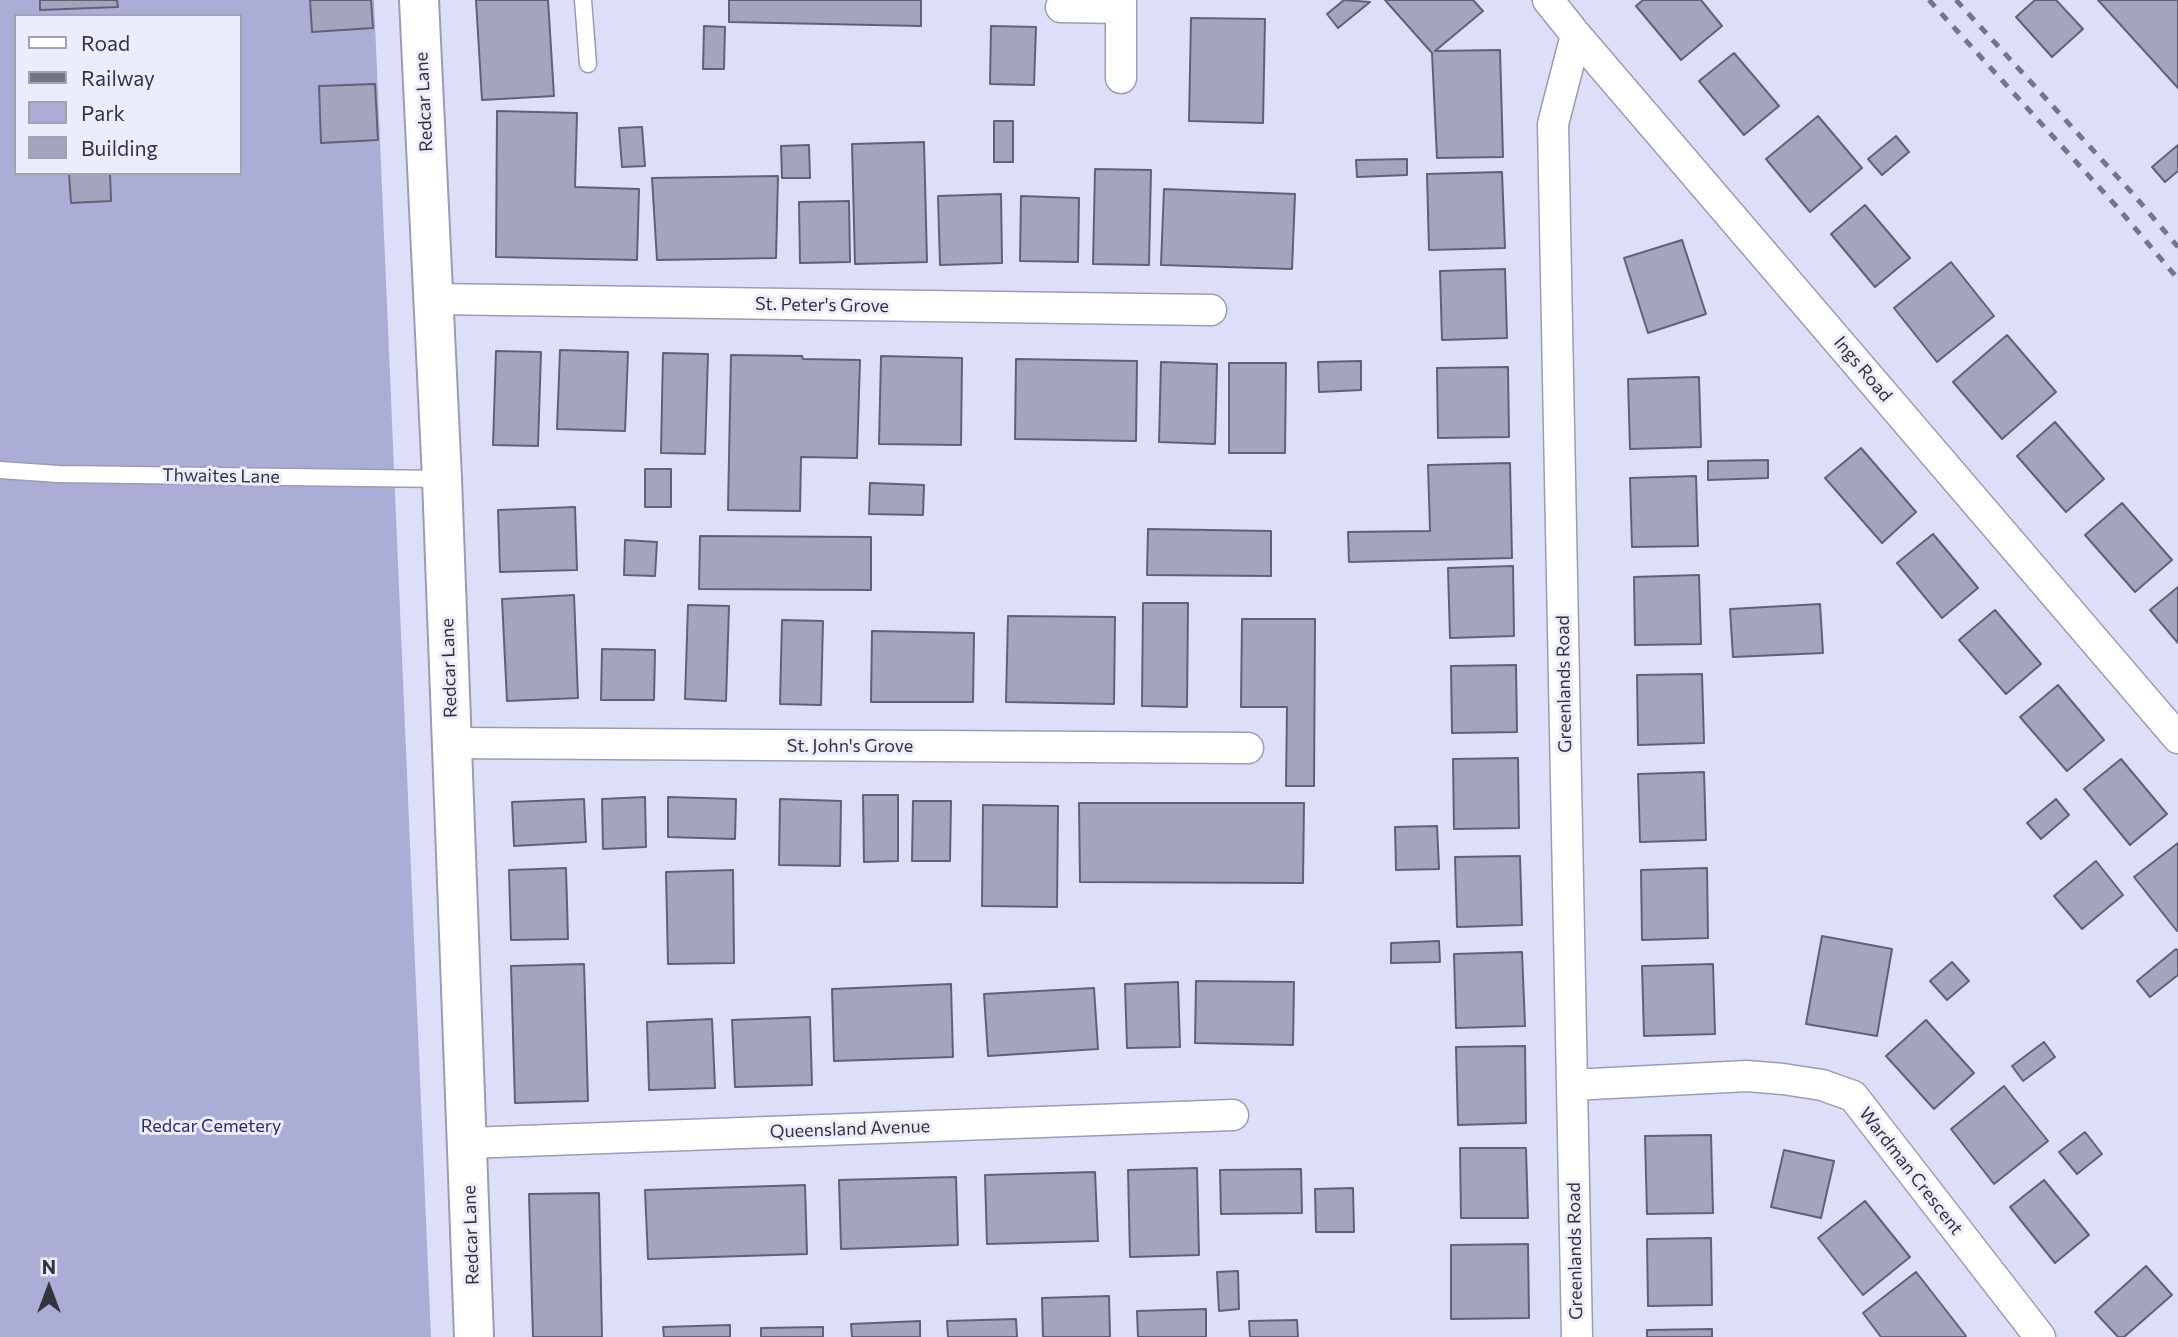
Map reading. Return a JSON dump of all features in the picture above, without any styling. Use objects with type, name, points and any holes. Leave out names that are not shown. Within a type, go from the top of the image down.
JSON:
[{"type":"main road","name":"Redcar Lane","points":[[419,0],[442,479],[474,1337]]},
{"type":"street","name":"Ings Road","points":[[1548,0],[2178,738]]},
{"type":"street","points":[[1061,7],[1121,4],[1121,78]]},
{"type":"street","name":"Greenlands Road","points":[[1576,35],[1553,124],[1577,1337]]},
{"type":"street","name":"St. Peter's Grove","points":[[433,299],[1211,310]]},
{"type":"street","name":"St. John's Grove","points":[[451,744],[1248,748]]},
{"type":"street","name":"Wardman Crescent","points":[[1572,1085],[1747,1076],[1822,1085],[1853,1096],[2040,1337]]},
{"type":"street","name":"Queensland Avenue","points":[[468,1143],[1233,1115]]},
{"type":"lane","points":[[583,0],[588,64]]},
{"type":"lane","name":"Thwaites Lane","points":[[0,470],[58,474],[442,479]]},
{"type":"green space","name":"Redcar Cemetery","points":[[0,0],[374,0],[431,1337],[0,1337]]},
{"type":"building","points":[[40,0],[117,0],[118,7],[40,10]]},
{"type":"building","points":[[310,0],[371,0],[373,28],[312,32]]},
{"type":"building","points":[[476,0],[548,0],[554,96],[482,100]]},
{"type":"building","points":[[729,0],[921,0],[921,26],[729,22]]},
{"type":"building","points":[[1344,0],[1370,2],[1338,28],[1327,14]]},
{"type":"building","points":[[1385,0],[1473,0],[1483,11],[1435,51],[1500,50],[1503,157],[1437,158],[1432,53]]},
{"type":"building","points":[[1643,0],[1701,0],[1722,26],[1681,60],[1636,6]]},
{"type":"building","points":[[2035,0],[2056,0],[2083,29],[2052,57],[2016,17]]},
{"type":"building","points":[[2098,0],[2178,0],[2178,88]]},
{"type":"building","points":[[1191,18],[1265,19],[1263,123],[1189,121]]},
{"type":"building","points":[[704,26],[725,27],[724,69],[703,69]]},
{"type":"building","points":[[991,26],[1036,27],[1034,85],[990,84]]},
{"type":"building","points":[[1734,53],[1779,106],[1744,135],[1699,81]]},
{"type":"building","points":[[375,84],[378,140],[321,143],[319,86]]},
{"type":"building","points":[[497,111],[577,113],[575,187],[639,189],[637,260],[496,257]]},
{"type":"building","points":[[1818,116],[1862,168],[1810,212],[1766,159]]},
{"type":"building","points":[[994,121],[1013,121],[1013,162],[994,162]]},
{"type":"building","points":[[642,127],[645,166],[622,167],[619,128]]},
{"type":"building","points":[[1896,136],[1909,152],[1882,175],[1868,159]]},
{"type":"building","points":[[924,142],[927,262],[855,264],[852,144]]},
{"type":"building","points":[[809,145],[810,178],[782,178],[781,146]]},
{"type":"building","points":[[2178,145],[2178,171],[2165,182],[2152,167]]},
{"type":"building","points":[[1407,159],[1407,175],[1357,177],[1356,160]]},
{"type":"building","points":[[1095,169],[1151,170],[1149,265],[1093,264]]},
{"type":"building","points":[[1502,172],[1505,248],[1429,250],[1427,174]]},
{"type":"building","points":[[69,175],[110,175],[111,201],[71,203]]},
{"type":"building","points":[[778,176],[776,258],[657,260],[652,178]]},
{"type":"building","points":[[1164,189],[1295,194],[1292,269],[1161,265]]},
{"type":"building","points":[[1001,194],[1002,263],[940,265],[938,196]]},
{"type":"building","points":[[1021,196],[1079,198],[1078,262],[1020,261]]},
{"type":"building","points":[[849,201],[850,262],[800,263],[799,202]]},
{"type":"building","points":[[1865,205],[1910,258],[1875,287],[1831,234]]},
{"type":"building","points":[[1682,240],[1706,314],[1648,333],[1624,258]]},
{"type":"building","points":[[1951,262],[1994,316],[1937,362],[1894,308]]},
{"type":"building","points":[[1505,269],[1507,338],[1442,340],[1440,271]]},
{"type":"building","points":[[2007,335],[2056,392],[2002,439],[1953,382]]},
{"type":"building","points":[[560,350],[628,352],[625,431],[557,429]]},
{"type":"building","points":[[496,351],[541,352],[538,446],[493,445]]},
{"type":"building","points":[[663,353],[708,354],[705,454],[661,453]]},
{"type":"building","points":[[731,355],[860,360],[857,458],[801,457],[800,511],[728,510]]},
{"type":"building","points":[[881,356],[962,358],[961,445],[879,444]]},
{"type":"building","points":[[1016,359],[1137,361],[1136,441],[1015,439]]},
{"type":"building","points":[[1361,361],[1361,390],[1319,392],[1318,362]]},
{"type":"building","points":[[1161,362],[1217,364],[1215,444],[1159,442]]},
{"type":"building","points":[[1229,363],[1286,363],[1285,453],[1229,453]]},
{"type":"building","points":[[1508,367],[1509,437],[1438,438],[1437,368]]},
{"type":"building","points":[[1699,377],[1701,447],[1630,449],[1628,379]]},
{"type":"building","points":[[2055,422],[2104,479],[2066,512],[2017,456]]},
{"type":"building","points":[[1861,448],[1916,512],[1882,543],[1825,478]]},
{"type":"building","points":[[1768,460],[1768,478],[1708,480],[1708,461]]},
{"type":"building","points":[[1510,463],[1512,558],[1349,562],[1348,532],[1430,531],[1428,465]]},
{"type":"building","points":[[645,469],[671,469],[671,507],[645,507]]},
{"type":"building","points":[[1696,476],[1698,546],[1632,547],[1630,478]]},
{"type":"building","points":[[870,483],[924,485],[923,515],[869,514]]},
{"type":"building","points":[[2122,503],[2172,560],[2135,592],[2085,535]]},
{"type":"building","points":[[575,507],[577,570],[500,572],[498,510]]},
{"type":"building","points":[[1148,529],[1271,531],[1271,576],[1147,575]]},
{"type":"building","points":[[1933,534],[1978,588],[1942,618],[1897,563]]},
{"type":"building","points":[[700,536],[871,537],[871,590],[699,589]]},
{"type":"building","points":[[625,540],[657,542],[655,576],[624,575]]},
{"type":"building","points":[[1513,566],[1514,636],[1450,638],[1448,568]]},
{"type":"building","points":[[1699,575],[1701,644],[1635,645],[1634,577]]},
{"type":"building","points":[[2178,587],[2178,643],[2150,610]]},
{"type":"building","points":[[574,595],[578,698],[507,701],[502,599]]},
{"type":"building","points":[[1143,603],[1188,603],[1187,707],[1142,706]]},
{"type":"building","points":[[1820,604],[1823,653],[1733,657],[1730,609]]},
{"type":"building","points":[[688,605],[729,606],[726,701],[685,699]]},
{"type":"building","points":[[1995,610],[2041,664],[2006,694],[1959,640]]},
{"type":"building","points":[[1008,616],[1115,617],[1114,704],[1006,702]]},
{"type":"building","points":[[1242,619],[1315,619],[1314,786],[1286,786],[1287,707],[1241,707]]},
{"type":"building","points":[[782,620],[823,621],[821,705],[780,704]]},
{"type":"building","points":[[872,631],[974,633],[973,702],[871,702]]},
{"type":"building","points":[[602,649],[655,650],[654,700],[601,700]]},
{"type":"building","points":[[1516,665],[1517,732],[1452,733],[1451,666]]},
{"type":"building","points":[[1702,674],[1704,743],[1638,745],[1637,675]]},
{"type":"building","points":[[2058,685],[2104,740],[2067,771],[2020,717]]},
{"type":"building","points":[[1518,758],[1519,828],[1454,829],[1453,759]]},
{"type":"building","points":[[2121,759],[2167,814],[2130,845],[2084,789]]},
{"type":"building","points":[[1704,772],[1706,840],[1640,842],[1638,774]]},
{"type":"building","points":[[863,795],[898,795],[898,861],[864,862]]},
{"type":"building","points":[[645,797],[646,847],[603,849],[602,799]]},
{"type":"building","points":[[668,797],[736,799],[735,839],[668,837]]},
{"type":"building","points":[[584,799],[586,842],[514,846],[512,802]]},
{"type":"building","points":[[780,799],[841,801],[840,866],[779,865]]},
{"type":"building","points":[[2056,799],[2069,815],[2041,839],[2027,823]]},
{"type":"building","points":[[913,801],[951,801],[950,861],[912,861]]},
{"type":"building","points":[[1079,803],[1304,803],[1303,883],[1080,882]]},
{"type":"building","points":[[983,805],[1058,806],[1057,907],[982,906]]},
{"type":"building","points":[[1437,826],[1439,869],[1396,870],[1395,827]]},
{"type":"building","points":[[2178,843],[2178,930],[2177,931],[2134,877]]},
{"type":"building","points":[[1520,856],[1522,925],[1457,927],[1455,857]]},
{"type":"building","points":[[2096,861],[2123,895],[2082,929],[2054,896]]},
{"type":"building","points":[[566,868],[568,939],[511,940],[509,870]]},
{"type":"building","points":[[1707,868],[1708,938],[1642,940],[1641,870]]},
{"type":"building","points":[[733,870],[734,963],[668,964],[666,872]]},
{"type":"building","points":[[1822,936],[1892,949],[1877,1036],[1806,1024]]},
{"type":"building","points":[[1439,941],[1440,962],[1391,963],[1391,943]]},
{"type":"building","points":[[2176,949],[2178,975],[2150,997],[2137,981]]},
{"type":"building","points":[[1522,952],[1525,1026],[1456,1028],[1454,954]]},
{"type":"building","points":[[1952,962],[1969,981],[1947,1000],[1930,981]]},
{"type":"building","points":[[584,964],[588,1101],[515,1103],[511,966]]},
{"type":"building","points":[[1713,964],[1715,1034],[1644,1036],[1642,966]]},
{"type":"building","points":[[1196,981],[1294,982],[1293,1045],[1195,1043]]},
{"type":"building","points":[[1178,982],[1180,1047],[1127,1048],[1125,984]]},
{"type":"building","points":[[951,984],[953,1057],[834,1061],[832,989]]},
{"type":"building","points":[[1094,988],[1098,1049],[988,1056],[984,994]]},
{"type":"building","points":[[810,1017],[812,1085],[735,1087],[732,1020]]},
{"type":"building","points":[[712,1019],[715,1088],[649,1090],[647,1022]]},
{"type":"building","points":[[1926,1020],[1974,1073],[1934,1109],[1886,1056]]},
{"type":"building","points":[[2044,1042],[2055,1057],[2023,1081],[2012,1066]]},
{"type":"building","points":[[1525,1046],[1526,1123],[1458,1125],[1456,1047]]},
{"type":"building","points":[[2004,1086],[2048,1141],[1994,1184],[1951,1129]]},
{"type":"building","points":[[2085,1132],[2102,1154],[2077,1174],[2059,1152]]},
{"type":"building","points":[[1711,1135],[1713,1213],[1647,1214],[1645,1136]]},
{"type":"building","points":[[1460,1148],[1526,1148],[1528,1218],[1461,1218]]},
{"type":"building","points":[[1784,1150],[1834,1161],[1821,1218],[1771,1207]]},
{"type":"building","points":[[1197,1168],[1199,1255],[1130,1257],[1128,1170]]},
{"type":"building","points":[[1301,1169],[1302,1213],[1221,1214],[1220,1170]]},
{"type":"building","points":[[1095,1172],[1098,1241],[987,1244],[985,1175]]},
{"type":"building","points":[[956,1177],[958,1245],[841,1249],[839,1180]]},
{"type":"building","points":[[2044,1180],[2089,1235],[2055,1263],[2010,1207]]},
{"type":"building","points":[[805,1185],[807,1254],[648,1259],[645,1190]]},
{"type":"building","points":[[1353,1188],[1354,1232],[1316,1232],[1315,1189]]},
{"type":"building","points":[[599,1193],[602,1337],[533,1337],[529,1194]]},
{"type":"building","points":[[1865,1201],[1910,1257],[1863,1295],[1818,1238]]},
{"type":"building","points":[[1711,1238],[1712,1305],[1648,1306],[1647,1239]]},
{"type":"building","points":[[1528,1244],[1529,1318],[1451,1319],[1451,1245]]},
{"type":"building","points":[[2146,1266],[2172,1295],[2124,1337],[2118,1337],[2095,1312]]},
{"type":"building","points":[[1238,1271],[1239,1309],[1219,1311],[1217,1272]]},
{"type":"building","points":[[1916,1272],[1965,1337],[1881,1337],[1863,1313]]},
{"type":"building","points":[[1109,1296],[1110,1337],[1043,1337],[1042,1298]]},
{"type":"building","points":[[1206,1309],[1206,1337],[1138,1337],[1137,1311]]},
{"type":"building","points":[[1016,1319],[1017,1337],[948,1337],[947,1321]]},
{"type":"building","points":[[1297,1320],[1298,1337],[1250,1337],[1249,1321]]},
{"type":"building","points":[[920,1321],[920,1337],[852,1337],[851,1324]]},
{"type":"building","points":[[730,1325],[730,1337],[664,1337],[663,1327]]},
{"type":"building","points":[[823,1327],[823,1337],[761,1337],[761,1328]]},
{"type":"building","points":[[1712,1329],[1712,1337],[1647,1337],[1647,1330]]},
{"type":"railway","points":[[1929,0],[2118,208],[2178,279]]},
{"type":"railway","points":[[1956,0],[2178,247]]}]
